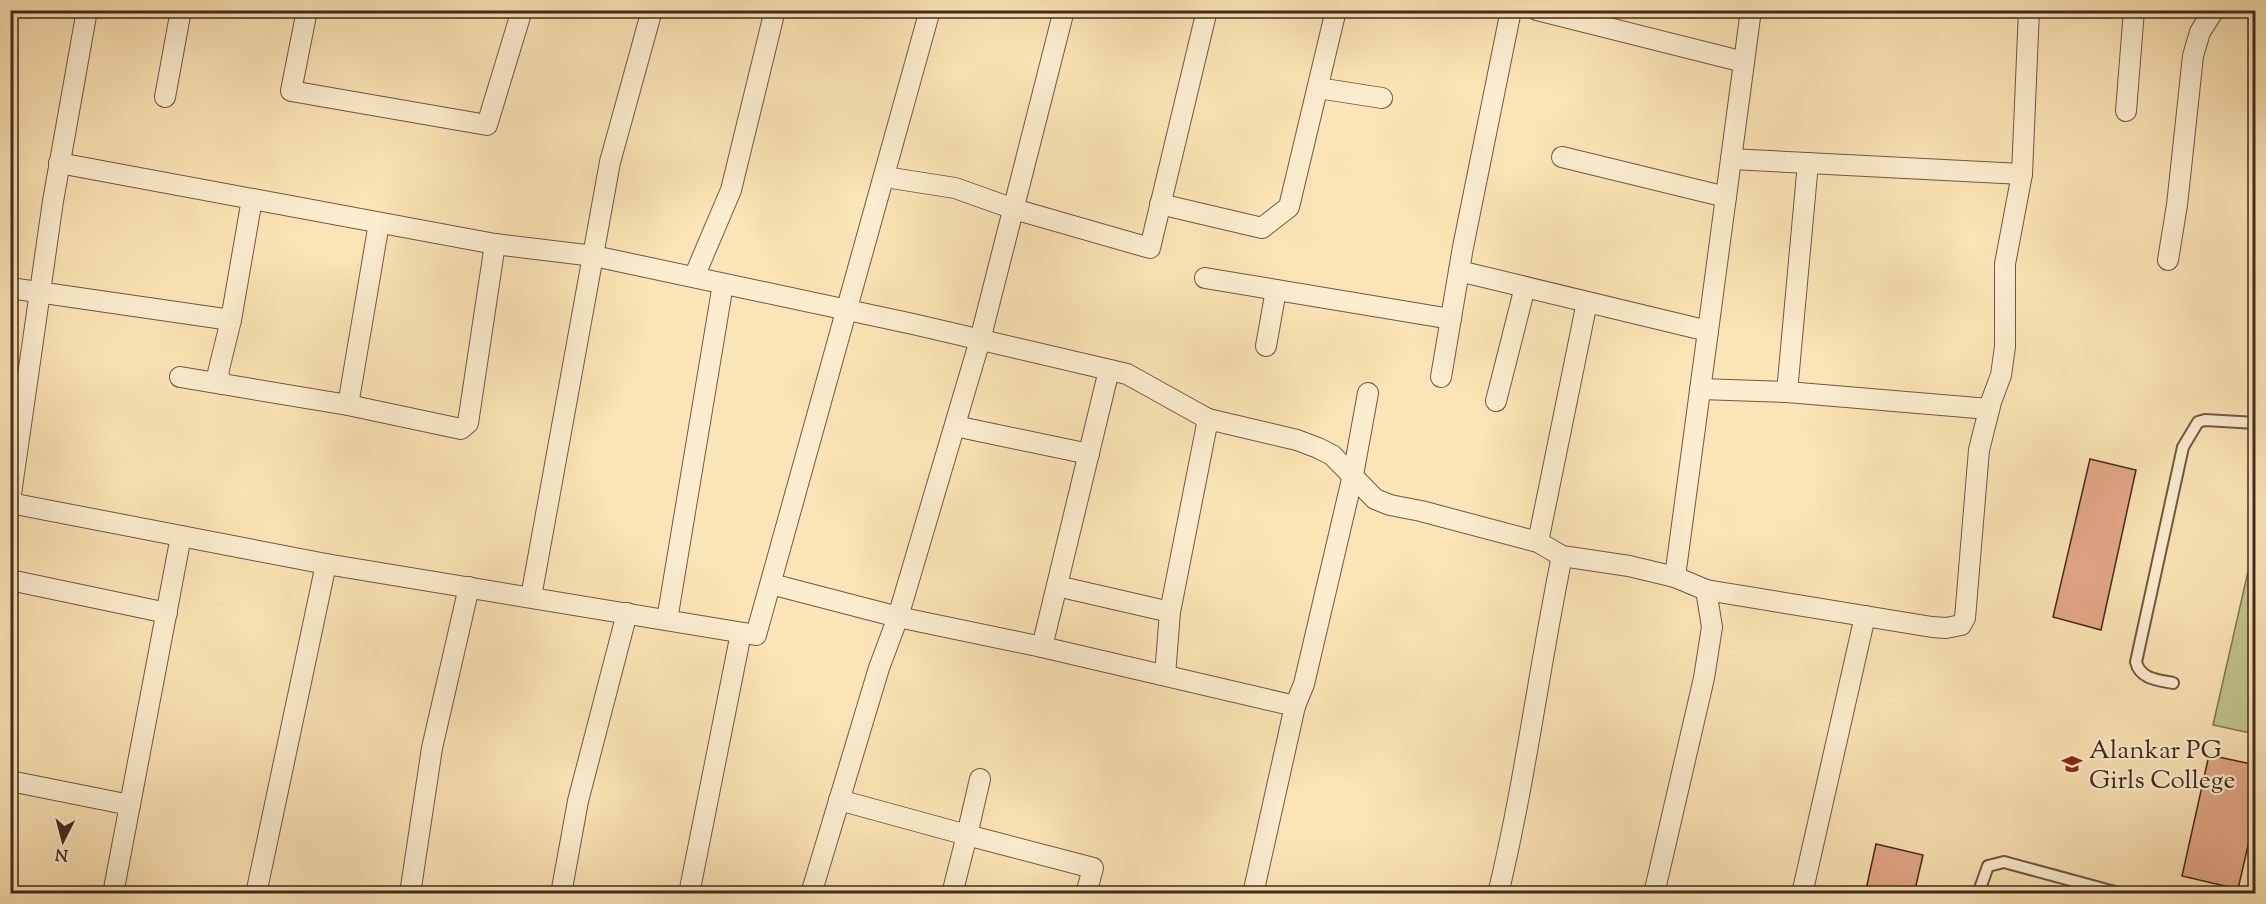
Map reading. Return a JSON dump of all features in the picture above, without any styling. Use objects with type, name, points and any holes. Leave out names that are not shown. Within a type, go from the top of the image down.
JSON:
[{"type":"street","points":[[87,10],[17,417],[10,502],[326,564],[756,635],[930,10]]},
{"type":"street","points":[[165,97],[181,10]]},
{"type":"street","points":[[307,10],[291,91],[487,124],[522,10]]},
{"type":"street","points":[[531,597],[610,162],[652,10]]},
{"type":"street","points":[[694,278],[731,190],[775,10]]},
{"type":"street","points":[[811,894],[879,668],[898,617],[980,340],[1064,10]]},
{"type":"street","points":[[885,177],[956,188],[1014,209],[1149,248],[1207,10]]},
{"type":"street","points":[[1160,204],[1262,228],[1289,207],[1336,10]]},
{"type":"street","points":[[1441,377],[1459,271],[1511,10]]},
{"type":"street","points":[[1537,10],[1744,62]]},
{"type":"street","points":[[1675,577],[1751,10]]},
{"type":"street","points":[[59,163],[495,244],[594,256],[1127,374],[1208,419],[1308,444],[1332,455],[1375,499],[1390,505],[1431,513],[1538,542],[1562,556],[1629,566],[1675,577],[1706,590],[1946,628],[1961,625],[1965,618],[1979,450],[2003,365],[2005,264],[2022,174],[2029,10]]},
{"type":"street","points":[[2126,111],[2134,10]]},
{"type":"street","points":[[2168,260],[2177,205],[2193,56],[2200,32],[2214,10]]},
{"type":"street","points":[[1317,88],[1382,98]]},
{"type":"street","points":[[1562,157],[1726,197]]},
{"type":"street","points":[[1731,159],[2022,174]]},
{"type":"street","points":[[1787,392],[1808,163]]},
{"type":"street","points":[[222,384],[218,373],[231,320],[252,199]]},
{"type":"street","points":[[348,405],[379,223]]},
{"type":"street","points":[[180,377],[348,405],[461,429],[468,423],[495,244]]},
{"type":"street","points":[[1459,271],[1708,331]]},
{"type":"street","points":[[1205,278],[1451,319]]},
{"type":"street","points":[[667,620],[723,284]]},
{"type":"street","points":[[1496,401],[1525,287]]},
{"type":"street","points":[[10,288],[231,320]]},
{"type":"street","points":[[1266,346],[1276,290]]},
{"type":"street","points":[[1538,542],[1587,302]]},
{"type":"street","points":[[1042,647],[1109,370]]},
{"type":"street","points":[[1700,389],[1787,392],[1989,408]]},
{"type":"street","points":[[1253,894],[1295,706],[1304,684],[1353,475],[1368,393]]},
{"type":"street","points":[[1165,675],[1170,612],[1208,419]]},
{"type":"street","points":[[955,426],[1089,454]]},
{"type":"street","points":[[113,894],[181,536]]},
{"type":"street","points":[[1498,894],[1562,556]]},
{"type":"street","points":[[256,894],[326,564]]},
{"type":"street","points":[[10,580],[166,613]]},
{"type":"street","points":[[771,584],[898,617],[1042,647],[1295,706]]},
{"type":"street","points":[[1057,586],[1170,612]]},
{"type":"street","points":[[410,894],[432,748],[469,587]]},
{"type":"street","points":[[1654,894],[1704,678],[1712,627],[1706,590]]},
{"type":"street","points":[[561,894],[578,801],[627,613]]},
{"type":"street","points":[[1802,894],[1865,616]]},
{"type":"street","points":[[689,894],[741,633]]},
{"type":"street","points":[[952,894],[980,779]]},
{"type":"street","points":[[10,781],[130,805]]},
{"type":"street","points":[[839,801],[1093,868],[1086,894]]},
{"type":"lane","points":[[2174,683],[2147,677],[2137,669],[2136,662],[2183,447],[2198,422],[2215,418],[2256,423]]},
{"type":"lane","points":[[1978,894],[1988,866],[2004,861],[2122,894]]},
{"type":"green space","points":[[2255,541],[2255,734],[2213,725]]},
{"type":"building","points":[[2090,459],[2136,470],[2101,630],[2053,617]]},
{"type":"building","points":[[2209,755],[2256,765],[2256,811],[2238,889],[2182,876]]},
{"type":"building","points":[[1876,844],[1923,855],[1914,894],[1865,894]]},
{"type":"place","name":"Alankar PG Girls College","points":[[2072,764]]}]
